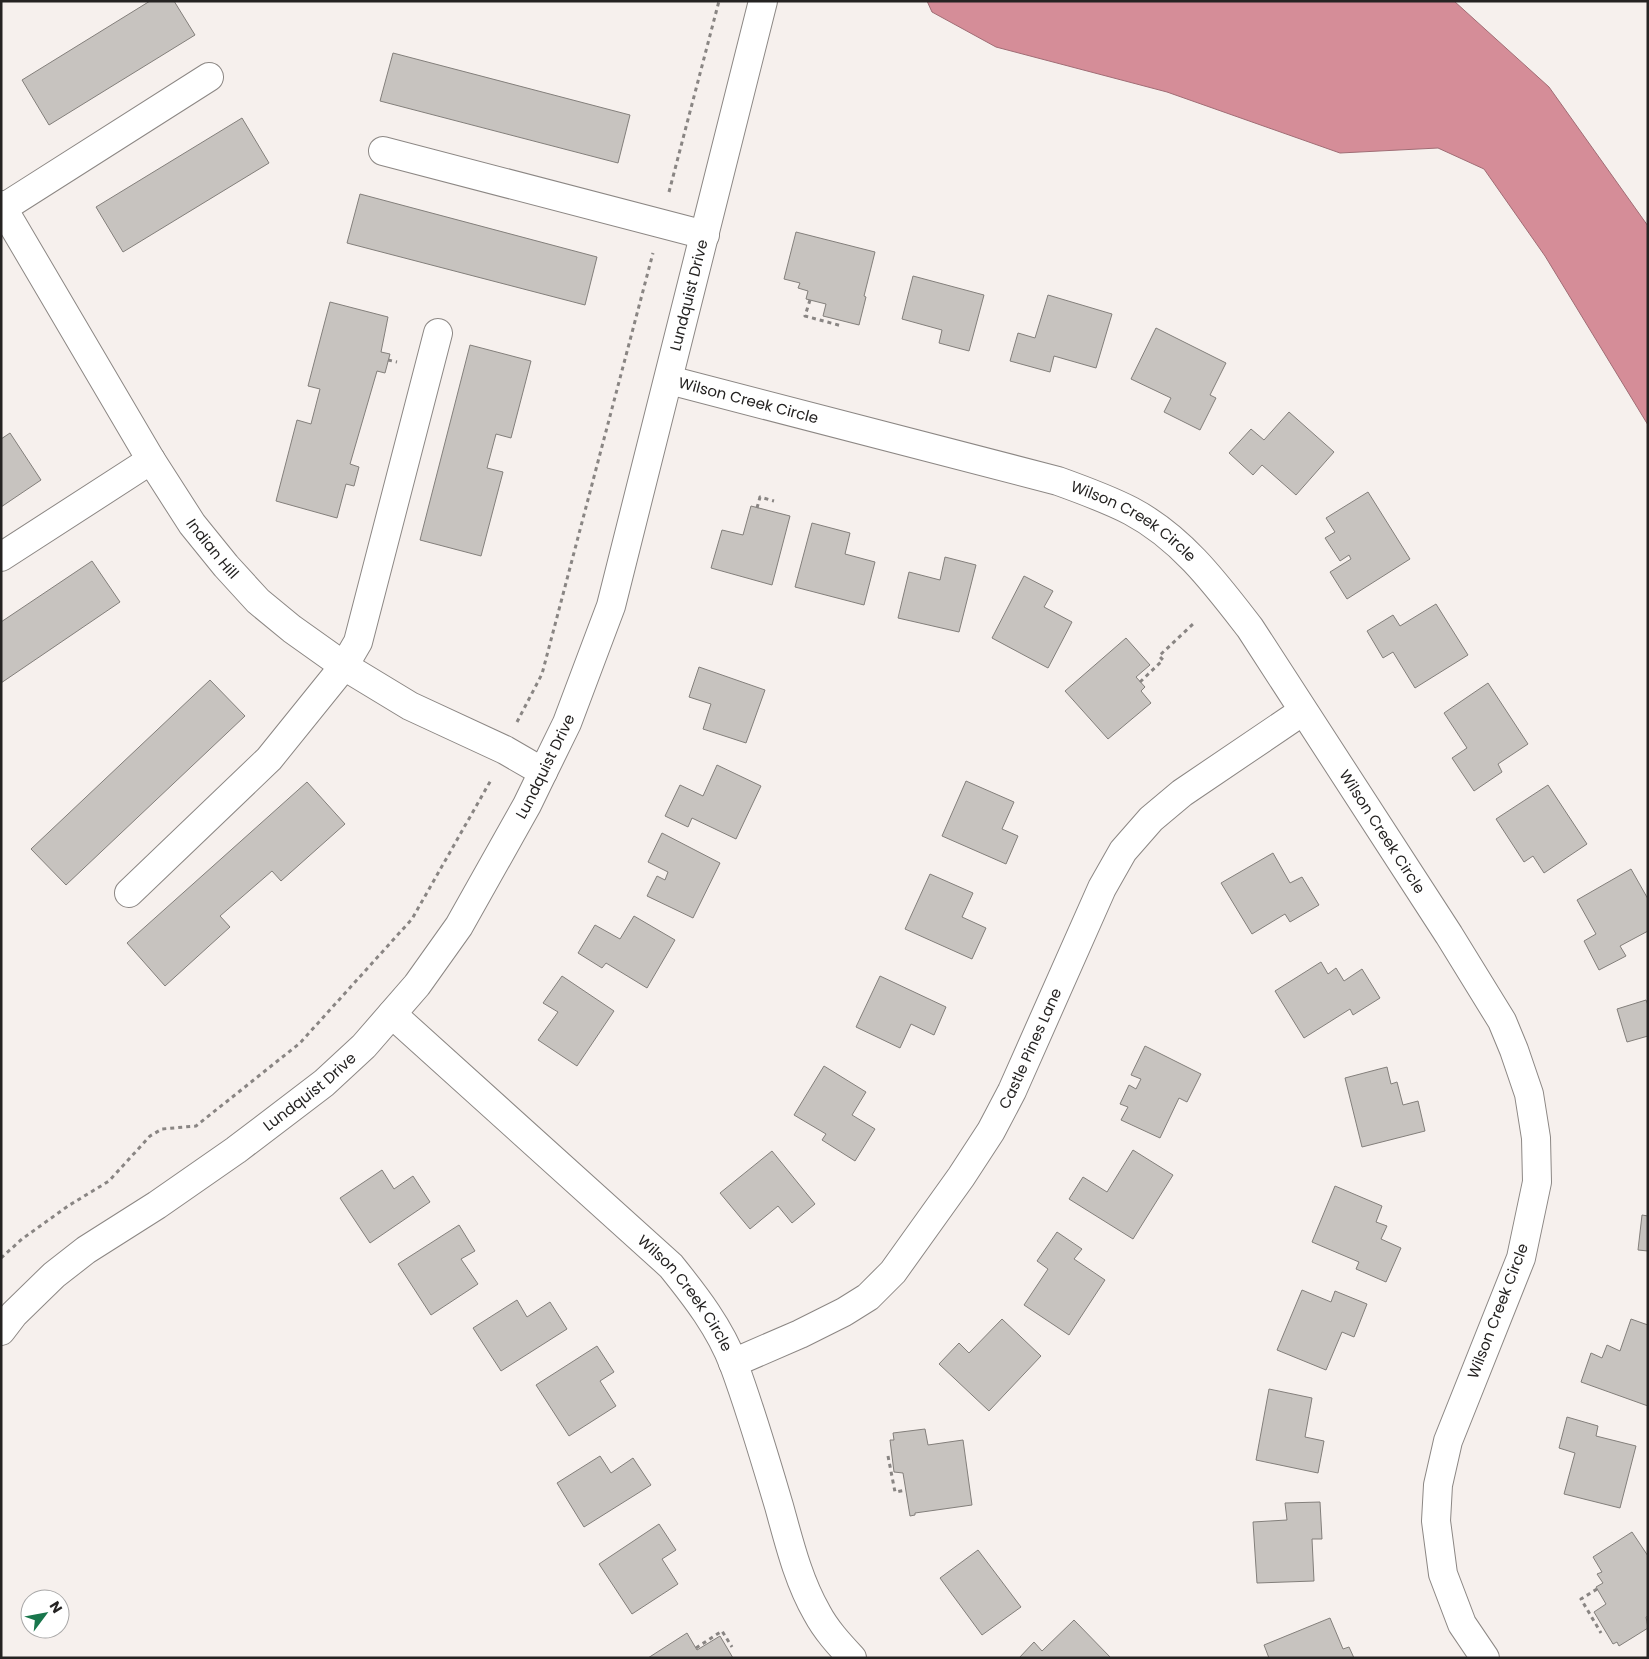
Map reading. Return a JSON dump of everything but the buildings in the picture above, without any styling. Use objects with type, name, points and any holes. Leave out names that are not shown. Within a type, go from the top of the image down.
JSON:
[{"type":"street","name":"Lundquist Drive","points":[[1,1331],[14,1314],[54,1275],[86,1250],[158,1205],[236,1150],[324,1083],[364,1046],[417,985],[459,926],[527,806],[567,723],[611,606],[763,1]]},
{"type":"street","points":[[2,206],[209,77]]},
{"type":"street","points":[[382,151],[705,235]]},
{"type":"street","name":"Indian Hill","points":[[2,206],[151,460],[192,524],[226,566],[265,606],[292,629],[344,666],[410,706],[505,750],[543,772]]},
{"type":"street","points":[[129,893],[269,759],[344,666],[358,642],[438,333]]},
{"type":"street","name":"Wilson Creek Circle","points":[[669,380],[1058,481],[1102,497],[1133,512],[1190,555],[1250,628],[1449,935],[1502,1021],[1528,1094],[1536,1138],[1537,1182],[1521,1258],[1448,1441],[1438,1485],[1436,1521],[1443,1574],[1462,1624],[1485,1658]]},
{"type":"street","points":[[1,557],[151,460]]},
{"type":"street","name":"Castle Pines Lane","points":[[733,1363],[800,1334],[844,1312],[868,1297],[894,1272],[991,1131],[1012,1092],[1102,888],[1123,851],[1151,819],[1182,793],[1303,711]]},
{"type":"street","name":"Wilson Creek Circle","points":[[392,1014],[671,1266],[702,1304],[716,1327],[733,1363],[759,1440],[798,1574],[816,1612],[831,1635],[852,1658]]},
{"type":"path","points":[[516,723],[542,674],[718,1]]},
{"type":"path","points":[[810,300],[805,316],[842,326]]},
{"type":"path","points":[[757,508],[760,497],[774,501]]},
{"type":"path","points":[[1140,682],[1163,660],[1160,656],[1194,623]]},
{"type":"path","points":[[1,1258],[37,1228],[109,1180],[150,1136],[162,1130],[196,1126],[300,1043],[412,919],[493,776]]},
{"type":"path","points":[[888,1456],[895,1492],[906,1490]]},
{"type":"path","points":[[1597,1589],[1580,1600],[1601,1634]]},
{"type":"path","points":[[696,1648],[722,1631],[732,1647]]},
{"type":"shaded area","points":[[927,1],[1454,1],[1549,87],[1648,226],[1648,425],[1545,256],[1484,169],[1438,148],[1340,153],[1167,92],[996,47],[932,12]]}]
